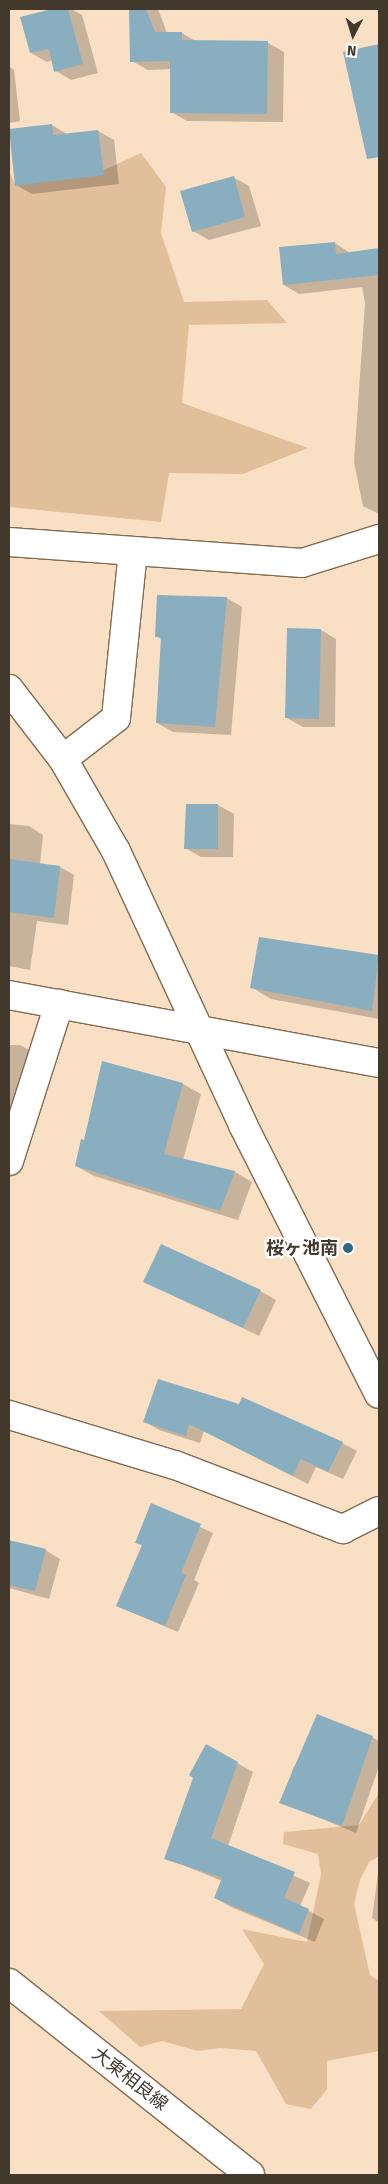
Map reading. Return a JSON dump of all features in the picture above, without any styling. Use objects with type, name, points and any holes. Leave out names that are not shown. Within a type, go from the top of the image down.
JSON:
[{"type":"street","points":[[9,542],[302,563],[379,539]]},
{"type":"street","points":[[63,759],[116,718],[132,552]]},
{"type":"street","points":[[9,690],[63,759],[116,851],[201,1030],[243,1126],[379,1394]]},
{"type":"street","points":[[9,995],[379,1062]]},
{"type":"street","points":[[9,1161],[59,1004]]},
{"type":"street","points":[[9,1415],[175,1465],[343,1529],[379,1511]]},
{"type":"street","name":"大東相良線","points":[[9,1983],[250,2175]]},
{"type":"shaded area","points":[[141,153],[166,187],[161,233],[184,302],[267,300],[287,323],[189,325],[182,403],[308,448],[243,474],[169,473],[161,522],[9,507],[9,171],[16,186],[102,171]]},
{"type":"shaded area","points":[[379,1793],[379,1856],[369,1862],[360,1880],[354,1904],[370,1975],[379,1981],[379,2051],[327,2061],[327,2089],[311,2109],[286,2104],[256,2051],[220,2048],[198,2051],[162,2041],[140,2047],[99,2011],[241,2009],[264,1964],[242,1929],[307,1942],[321,1874],[318,1854],[283,1844],[284,1832],[359,1825]]},
{"type":"building","points":[[52,9],[68,9],[83,64],[54,72],[49,49],[30,53],[20,17]]},
{"type":"building","points":[[129,9],[146,9],[155,32],[182,32],[182,40],[268,41],[267,114],[170,113],[170,61],[130,62]]},
{"type":"building","points":[[379,44],[379,157],[367,159],[343,52]]},
{"type":"building","points":[[52,124],[53,135],[98,130],[104,175],[15,186],[9,129]]},
{"type":"building","points":[[234,176],[245,217],[192,232],[180,191]]},
{"type":"building","points":[[335,242],[336,254],[379,248],[379,275],[283,285],[279,247]]},
{"type":"building","points":[[157,595],[227,597],[215,727],[156,723],[161,637],[155,637]]},
{"type":"building","points":[[287,628],[321,629],[319,719],[285,718]]},
{"type":"building","points":[[186,804],[218,804],[218,849],[184,849]]},
{"type":"building","points":[[9,859],[60,866],[54,918],[9,912]]},
{"type":"building","points":[[259,937],[379,955],[372,1011],[250,988]]},
{"type":"building","points":[[102,1061],[183,1083],[164,1154],[235,1171],[220,1211],[75,1166],[81,1139],[84,1140]]},
{"type":"building","points":[[161,1244],[261,1290],[243,1328],[143,1282]]},
{"type":"building","points":[[158,1379],[239,1404],[242,1397],[343,1442],[328,1472],[301,1459],[293,1476],[189,1424],[186,1436],[143,1422]]},
{"type":"building","points":[[151,1503],[201,1524],[181,1573],[186,1575],[165,1626],[116,1606],[142,1545],[135,1543]]},
{"type":"building","points":[[9,1540],[46,1549],[35,1591],[9,1585]]},
{"type":"building","points":[[317,1714],[373,1736],[342,1826],[279,1803]]},
{"type":"building","points":[[206,1744],[238,1762],[211,1838],[295,1872],[284,1898],[309,1909],[299,1934],[214,1898],[222,1878],[164,1859],[193,1778],[189,1775]]},
{"type":"place","name":"桜ヶ池南","points":[[348,1248]]}]
